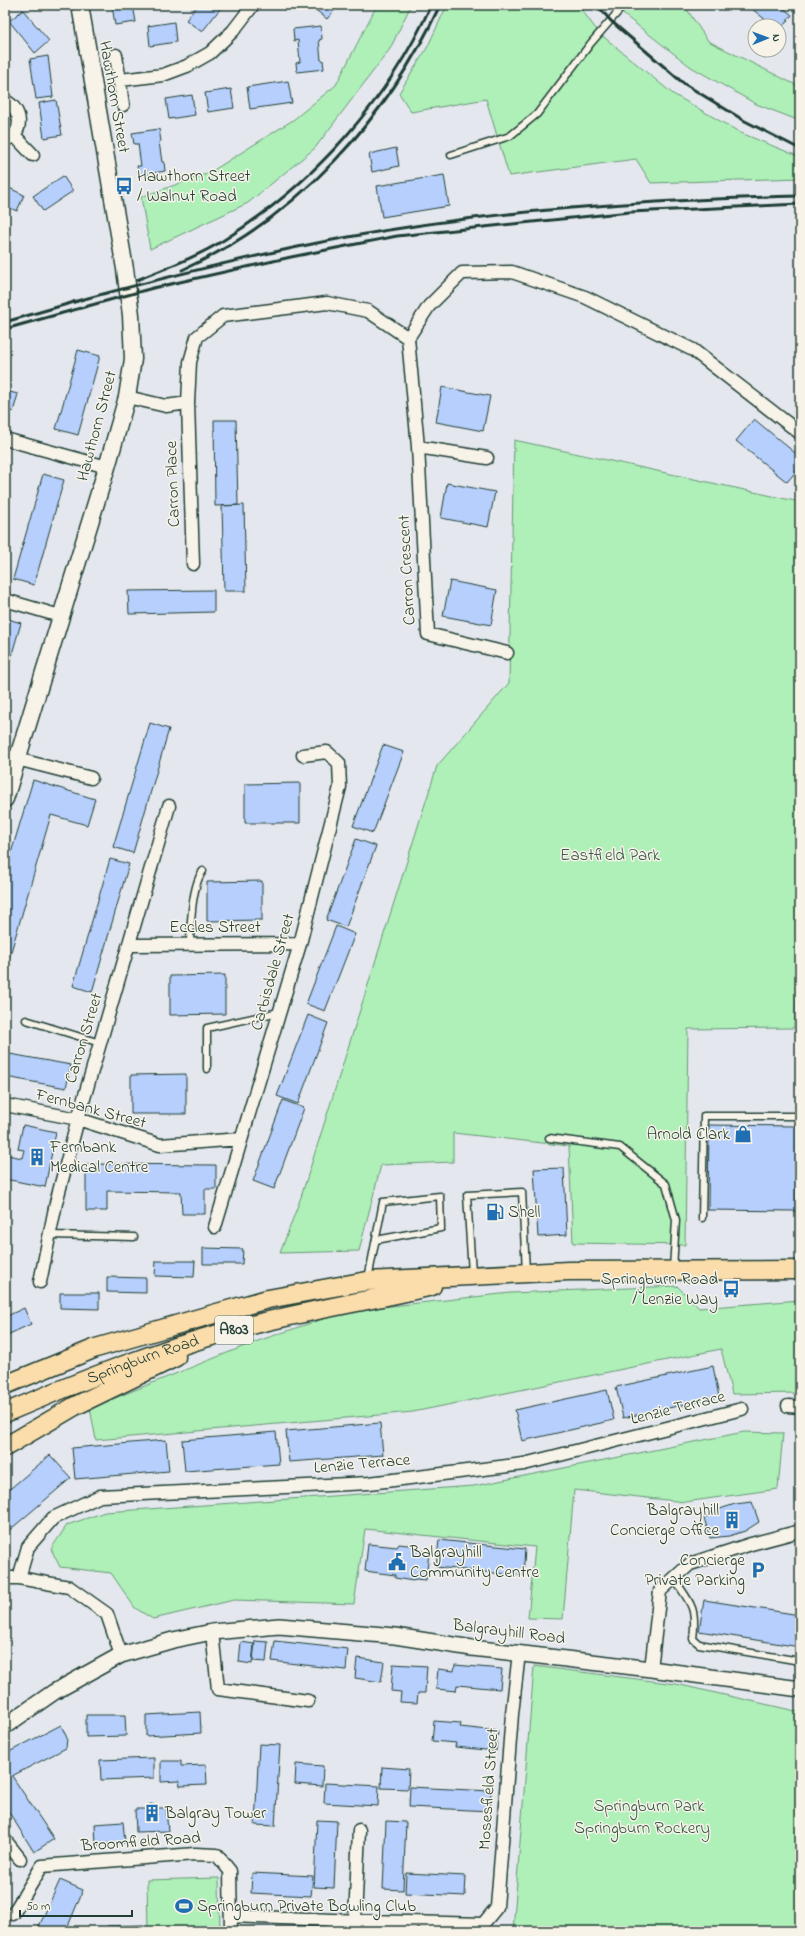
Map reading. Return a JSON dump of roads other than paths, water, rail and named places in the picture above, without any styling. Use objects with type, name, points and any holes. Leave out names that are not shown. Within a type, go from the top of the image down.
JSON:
[{"type":"main road","name":"Hawthorn Street","points":[[5,799],[11,757],[60,616],[107,467],[127,397],[133,359],[131,315],[80,5]]},
{"type":"main road","name":"Springburn Road","points":[[5,1385],[96,1348],[268,1299],[368,1281],[472,1277],[526,1272],[800,1270]]},
{"type":"main road","name":"Springburn Road","points":[[5,1413],[123,1365],[229,1331],[314,1309],[371,1300],[472,1277]]},
{"type":"main road","points":[[5,1447],[75,1406],[229,1331]]},
{"type":"street","points":[[120,80],[163,76],[187,66],[210,53],[255,6]]},
{"type":"street","points":[[116,55],[124,105]]},
{"type":"street","points":[[5,101],[12,105],[19,116],[19,123],[9,137],[33,155]]},
{"type":"street","points":[[127,397],[166,406],[188,404],[190,362],[197,337],[224,316],[327,303],[368,311],[408,338],[429,306],[462,273],[512,272],[585,297],[693,350],[800,433]]},
{"type":"street","name":"Carron Crescent","points":[[408,338],[418,447],[428,634],[507,653]]},
{"type":"street","name":"Carron Place","points":[[188,404],[192,564]]},
{"type":"street","points":[[5,439],[107,467]]},
{"type":"street","points":[[418,447],[487,458]]},
{"type":"street","points":[[5,600],[60,616]]},
{"type":"street","name":"Carbisdale Street","points":[[215,1227],[300,944],[340,787],[339,763],[327,752],[303,755]]},
{"type":"street","points":[[11,757],[91,778]]},
{"type":"street","name":"Carron Street","points":[[40,1282],[78,1119],[130,945],[169,806]]},
{"type":"street","name":"Eccles Street","points":[[130,945],[300,944]]},
{"type":"street","name":"Fernbank Street","points":[[5,1105],[78,1119],[160,1145],[241,1139]]},
{"type":"street","name":"Lenzie Terrace","points":[[18,1578],[28,1547],[53,1518],[100,1496],[369,1483],[524,1464],[742,1409]]},
{"type":"street","points":[[651,1669],[660,1591],[690,1564],[751,1544],[800,1531]]},
{"type":"street","points":[[5,1578],[18,1578],[69,1587],[106,1614],[122,1655]]},
{"type":"street","name":"Balgrayhill Road","points":[[5,1726],[54,1692],[122,1655],[172,1640],[212,1632],[279,1626],[396,1636],[472,1648],[651,1669],[800,1689]]},
{"type":"street","points":[[212,1632],[218,1689],[308,1700]]},
{"type":"street","name":"Mosesfield Street","points":[[355,1920],[483,1924],[497,1907],[512,1714],[519,1653]]},
{"type":"street","points":[[231,1916],[332,1926],[355,1920],[359,1830]]},
{"type":"street","points":[[5,1840],[20,1859]]},
{"type":"street","name":"Broomfield Road","points":[[13,1914],[42,1866],[194,1854],[217,1855],[230,1871],[231,1931]]},
{"type":"lane","points":[[451,155],[510,136],[537,114],[591,43],[624,5]]},
{"type":"lane","points":[[190,944],[196,886],[203,870]]},
{"type":"lane","points":[[207,1069],[207,1028],[279,1012]]},
{"type":"lane","points":[[26,1020],[100,1044]]},
{"type":"lane","points":[[702,1218],[704,1116],[800,1116]]},
{"type":"lane","points":[[549,1138],[620,1147],[666,1184],[676,1220],[673,1270]]},
{"type":"lane","points":[[472,1277],[467,1195],[522,1192],[526,1272]]},
{"type":"lane","points":[[368,1281],[383,1202],[440,1196],[441,1228],[376,1240]]},
{"type":"lane","points":[[50,1235],[134,1237]]},
{"type":"lane","points":[[674,1579],[690,1602],[696,1620],[693,1639],[699,1644],[800,1661]]},
{"type":"railway","points":[[137,280],[192,257],[224,240],[256,218],[288,193],[317,167],[345,138],[370,107],[414,40],[431,5]]},
{"type":"railway","points":[[182,270],[224,249],[264,223],[300,194],[335,161],[366,125],[394,87],[419,47],[440,5]]},
{"type":"railway","points":[[597,5],[611,21],[683,83],[745,121],[800,149]]},
{"type":"railway","points":[[73,302],[241,259],[400,228],[514,213],[571,208],[685,200],[800,196]]},
{"type":"railway","points":[[5,329],[153,288],[291,257],[397,236],[630,212],[800,204]]},
{"type":"railway","points":[[5,322],[78,301]]},
{"type":"place","name":"Hawthorn Street / Walnut Road","points":[[124,186]]},
{"type":"place","name":"Arnold Clark","points":[[743,1134]]},
{"type":"place","name":"Fernbank Medical Centre","points":[[37,1157]]},
{"type":"place","name":"Shell","points":[[495,1212]]},
{"type":"place","name":"Springburn Road / Lenzie Way","points":[[731,1289]]},
{"type":"place","name":"Balgrayhill Concierge Office","points":[[732,1520]]},
{"type":"place","name":"Balgrayhill Community Centre","points":[[397,1562]]},
{"type":"place","name":"Concierge Private Parking","points":[[758,1570]]},
{"type":"place","name":"Balgray Tower","points":[[152,1813]]},
{"type":"place","name":"Springburn Private Bowling Club","points":[[184,1906]]},
{"type":"park label","name":"Eastfield Park","points":[[610,855]]},
{"type":"park label","name":"Springburn Park","points":[[649,1806]]},
{"type":"park label","name":"Springburn Rockery","points":[[642,1828]]}]
